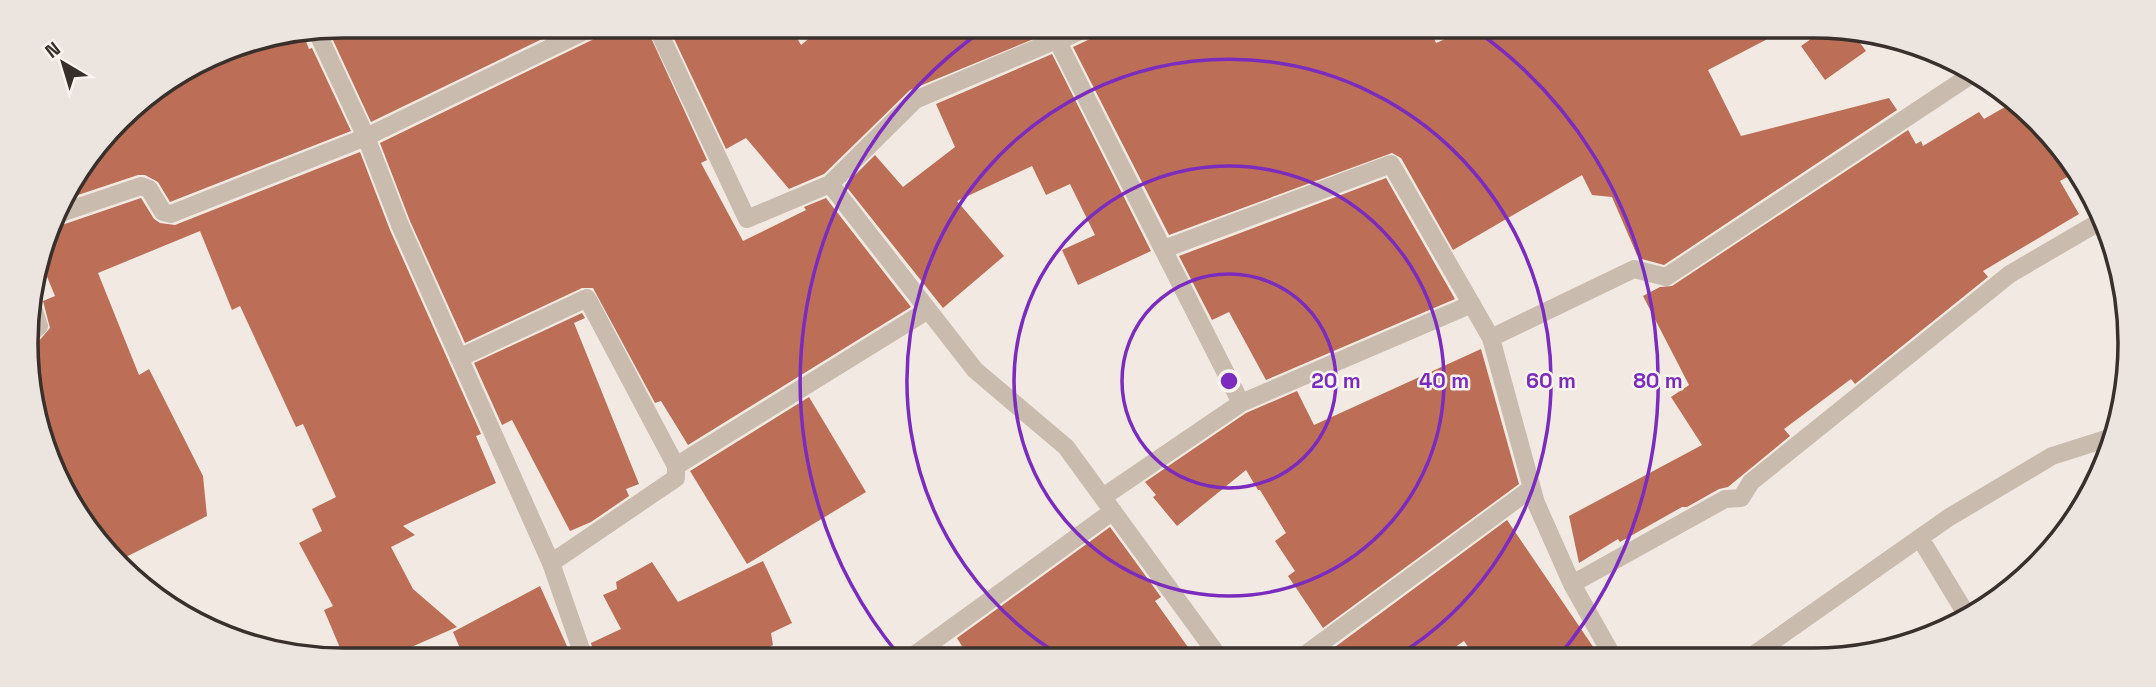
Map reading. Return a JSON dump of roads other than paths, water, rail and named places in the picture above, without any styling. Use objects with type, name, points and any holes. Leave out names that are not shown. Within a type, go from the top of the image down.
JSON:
[{"type":"street","points":[[70,210],[141,186],[149,189],[163,212],[171,214],[366,137],[570,38]]},
{"type":"street","points":[[662,38],[747,219],[830,184],[915,100],[1065,38]]},
{"type":"street","points":[[320,39],[366,137],[400,225],[551,563],[581,648]]},
{"type":"street","points":[[1056,42],[1241,403]]},
{"type":"street","points":[[1491,338],[1634,269],[1666,276],[1965,79]]},
{"type":"street","points":[[1164,249],[1391,164],[1491,338],[1536,503],[1572,584],[1608,648]]},
{"type":"street","points":[[830,184],[975,369],[1066,447],[1212,648]]},
{"type":"street","points":[[1572,584],[1726,499],[1741,498],[1751,482],[2010,274],[2093,225]]},
{"type":"street","points":[[459,358],[587,298],[676,466],[676,478],[551,563]]},
{"type":"street","points":[[923,648],[1241,403],[1472,304]]},
{"type":"street","points":[[676,466],[928,310]]},
{"type":"street","points":[[1763,648],[1948,518],[2052,456],[2102,440]]},
{"type":"street","points":[[1314,648],[1532,488]]},
{"type":"street","points":[[1920,538],[1963,609]]}]
